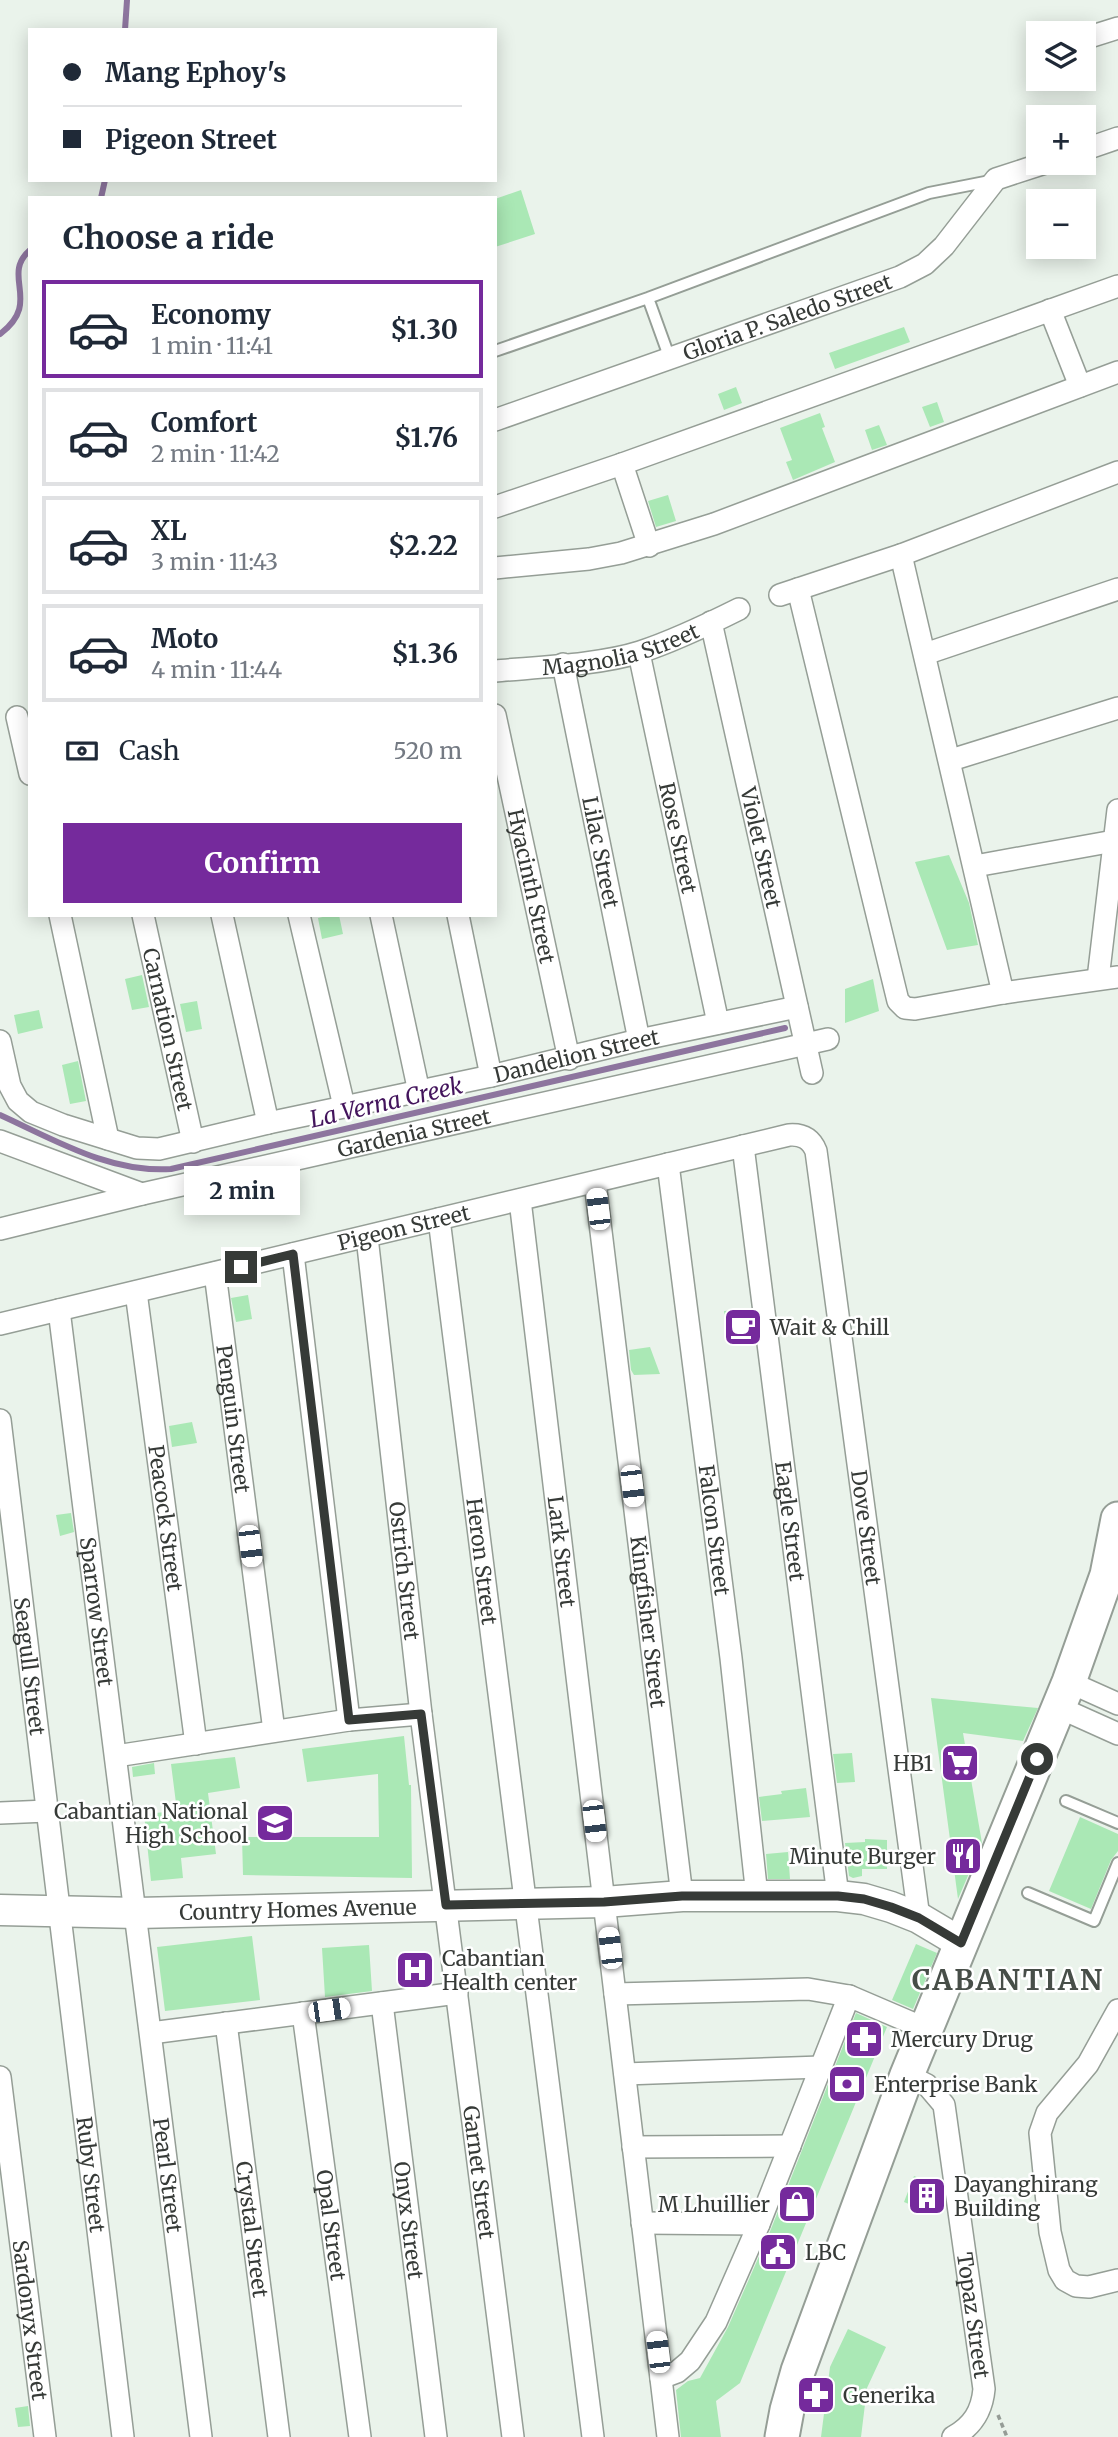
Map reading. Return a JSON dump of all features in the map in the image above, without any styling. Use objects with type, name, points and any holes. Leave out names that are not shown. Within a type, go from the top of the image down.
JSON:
[{"type":"main road","points":[[782,2437],[798,2371],[907,2075],[1064,1695],[1107,1575],[1118,1518]]},
{"type":"main road","name":"Country Homes Avenue","points":[[0,1910],[136,1913],[604,1902],[682,1896],[838,1896],[864,1899],[919,1918],[961,1943]]},
{"type":"street","points":[[1096,35],[1118,28]]},
{"type":"street","points":[[1096,146],[1118,138]]},
{"type":"street","points":[[996,179],[1026,169]]},
{"type":"street","name":"Gloria P. Saledo Street","points":[[497,419],[900,277],[944,246],[996,179]]},
{"type":"street","points":[[497,506],[1118,286]]},
{"type":"street","points":[[1050,310],[1080,386]]},
{"type":"street","points":[[497,568],[590,559],[649,546],[1118,372]]},
{"type":"street","points":[[622,464],[649,546]]},
{"type":"street","points":[[1118,472],[901,555],[789,592],[898,1002],[905,1008],[915,1009],[1108,978],[1114,841],[1118,810]]},
{"type":"street","points":[[901,555],[951,760],[1003,993]]},
{"type":"street","points":[[925,654],[1118,589]]},
{"type":"street","name":"Magnolia Street","points":[[497,671],[639,653],[739,609]]},
{"type":"street","name":"Violet Street","points":[[711,622],[812,1073]]},
{"type":"street","name":"Rose Street","points":[[639,653],[718,1023]]},
{"type":"street","name":"Lilac Street","points":[[563,664],[639,1040]]},
{"type":"street","points":[[951,760],[1118,708]]},
{"type":"street","points":[[16,717],[28,766]]},
{"type":"street","name":"Hyacinth Street","points":[[497,724],[569,1059]]},
{"type":"street","points":[[975,866],[1114,841]]},
{"type":"street","points":[[60,917],[108,1139]]},
{"type":"street","name":"Carnation Street","points":[[143,917],[193,1142]]},
{"type":"street","points":[[222,917],[268,1123]]},
{"type":"street","points":[[299,917],[344,1106]]},
{"type":"street","points":[[381,917],[419,1092]]},
{"type":"street","points":[[458,917],[491,1076]]},
{"type":"street","name":"Dandelion Street","points":[[0,1041],[10,1086],[18,1101],[31,1112],[137,1148],[159,1149],[344,1106],[569,1059],[639,1040],[797,1007]]},
{"type":"street","name":"Gardenia Street","points":[[0,1229],[142,1194],[828,1039]]},
{"type":"street","name":"Pigeon Street","points":[[0,1324],[789,1135],[807,1138]]},
{"type":"street","name":"Dove Street","points":[[807,1138],[816,1151],[919,1918]]},
{"type":"street","points":[[0,1141],[142,1194]]},
{"type":"street","name":"Eagle Street","points":[[743,1146],[838,1896]]},
{"type":"street","name":"Falcon Street","points":[[668,1164],[731,1658],[757,1895]]},
{"type":"street","name":"Kingfisher Street","points":[[595,1182],[682,1896]]},
{"type":"street","name":"Lark Street","points":[[520,1200],[668,2437]]},
{"type":"street","name":"Heron Street","points":[[439,1219],[593,2437]]},
{"type":"street","name":"Ostrich Street","points":[[367,1237],[421,1714],[446,1905]]},
{"type":"street","points":[[293,1254],[349,1720]]},
{"type":"street","name":"Penguin Street","points":[[215,1273],[274,1731]]},
{"type":"street","name":"Peacock Street","points":[[136,1292],[196,1744]]},
{"type":"street","name":"Sparrow Street","points":[[60,1310],[136,1913]]},
{"type":"street","name":"Seagull Street","points":[[0,1420],[59,1912]]},
{"type":"street","points":[[1064,1695],[1118,1704]]},
{"type":"street","points":[[1064,1695],[1118,1734]]},
{"type":"street","points":[[116,1756],[349,1720],[421,1714]]},
{"type":"street","points":[[0,1813],[47,1811]]},
{"type":"street","name":"Garnet Street","points":[[446,1905],[513,2437]]},
{"type":"street","name":"Ruby Street","points":[[59,1912],[123,2437]]},
{"type":"street","name":"Pearl Street","points":[[136,1913],[201,2437]]},
{"type":"street","points":[[615,1994],[785,1988],[817,1990],[849,1996],[926,2029]]},
{"type":"street","points":[[151,2033],[457,1993]]},
{"type":"street","points":[[661,2378],[677,2372],[690,2361],[708,2338],[759,2224],[849,1996]]},
{"type":"street","name":"Onyx Street","points":[[382,2003],[436,2437]]},
{"type":"street","name":"Opal Street","points":[[303,2013],[360,2437]]},
{"type":"street","points":[[1117,2020],[1088,2064],[1047,2113],[1040,2133],[1050,2232],[1055,2258],[1065,2280],[1076,2286],[1089,2287],[1118,2280]]},
{"type":"street","name":"Crystal Street","points":[[226,2023],[279,2437]]},
{"type":"street","points":[[625,2074],[821,2067]]},
{"type":"street","name":"Topaz Street","points":[[907,2075],[927,2085],[944,2105],[984,2389],[979,2413],[953,2437]]},
{"type":"street","name":"Sardonyx Street","points":[[0,2077],[45,2437]]},
{"type":"street","points":[[633,2147],[790,2146]]},
{"type":"street","points":[[642,2223],[759,2224]]},
{"type":"lane","points":[[497,350],[648,298],[929,192],[996,179]]},
{"type":"lane","points":[[648,298],[670,359]]},
{"type":"lane","points":[[1066,1801],[1118,1823]]},
{"type":"lane","points":[[1028,1893],[1094,1921],[1118,1863]]},
{"type":"building","points":[[521,190],[535,234],[497,246],[497,198]]},
{"type":"building","points":[[904,327],[910,342],[835,369],[829,353]]},
{"type":"building","points":[[736,387],[742,403],[724,410],[718,394]]},
{"type":"building","points":[[937,402],[944,422],[930,427],[922,407]]},
{"type":"building","points":[[820,413],[825,427],[822,428],[835,462],[793,480],[786,462],[792,460],[780,428]]},
{"type":"building","points":[[879,425],[887,445],[872,450],[865,430]]},
{"type":"building","points":[[668,495],[676,521],[656,527],[648,501]]},
{"type":"building","points":[[949,855],[969,903],[978,945],[947,950],[915,862]]},
{"type":"building","points":[[339,917],[343,934],[322,939],[318,918]]},
{"type":"building","points":[[142,975],[149,1007],[132,1010],[125,979]]},
{"type":"building","points":[[873,979],[879,1011],[845,1023],[845,989]]},
{"type":"building","points":[[197,1001],[202,1029],[186,1032],[180,1004]]},
{"type":"building","points":[[39,1010],[43,1028],[18,1034],[14,1015]]},
{"type":"building","points":[[78,1061],[86,1101],[70,1104],[62,1065]]},
{"type":"building","points":[[248,1295],[252,1319],[236,1322],[231,1298]]},
{"type":"building","points":[[748,1309],[751,1334],[727,1337],[724,1311]]},
{"type":"building","points":[[650,1347],[660,1374],[634,1375],[629,1350]]},
{"type":"building","points":[[192,1422],[197,1443],[172,1447],[169,1426]]},
{"type":"building","points":[[71,1513],[74,1532],[60,1536],[56,1515]]},
{"type":"building","points":[[931,1698],[1038,1708],[1023,1741],[963,1733],[982,1843],[958,1899]]},
{"type":"building","points":[[404,1736],[411,1785],[412,1878],[243,1875],[242,1837],[379,1837],[378,1774],[307,1782],[302,1749]]},
{"type":"building","points":[[852,1753],[855,1782],[837,1783],[833,1754]]},
{"type":"building","points":[[235,1757],[240,1788],[208,1793],[216,1854],[181,1858],[183,1878],[151,1881],[144,1814],[177,1811],[171,1764]]},
{"type":"building","points":[[154,1763],[155,1774],[133,1777],[132,1767]]},
{"type":"building","points":[[806,1788],[810,1817],[762,1821],[759,1797]]},
{"type":"building","points":[[1080,1817],[1118,1834],[1118,1851],[1111,1860],[1091,1909],[1049,1891]]},
{"type":"building","points":[[865,1839],[887,1840],[887,1869],[862,1869],[862,1876],[853,1878],[849,1876],[845,1843],[865,1842]]},
{"type":"building","points":[[788,1852],[790,1879],[768,1879],[766,1854]]},
{"type":"building","points":[[252,1936],[260,2000],[165,2011],[157,1947]]},
{"type":"building","points":[[916,1944],[937,1953],[913,2009],[892,2000]]},
{"type":"building","points":[[369,1945],[372,1991],[325,1997],[322,1948]]},
{"type":"building","points":[[856,2013],[887,2027],[740,2383],[716,2401],[721,2437],[681,2437],[676,2390],[688,2381],[700,2378],[728,2327],[771,2229]]},
{"type":"building","name":"Dayanghirang Building","points":[[914,2176],[942,2187],[943,2208],[932,2203],[928,2212],[904,2202]]},
{"type":"building","points":[[848,2329],[886,2347],[867,2388],[861,2437],[821,2437],[830,2367]]},
{"type":"building","points":[[28,2406],[30,2426],[18,2427],[15,2408]]},
{"type":"waterway","name":"La Verna Creek","points":[[125,28],[127,0]]},
{"type":"waterway","name":"La Verna Creek","points":[[101,196],[105,182]]},
{"type":"waterway","name":"La Verna Creek","points":[[0,334],[19,311],[19,270],[28,252]]},
{"type":"waterway","name":"La Verna Creek","points":[[0,1115],[104,1160],[148,1169],[171,1169],[785,1028]]},
{"type":"place","name":"Wait & Chill","points":[[743,1327]]},
{"type":"place","name":"HB1","points":[[960,1763]]},
{"type":"place","name":"Cabantian National High School","points":[[275,1823]]},
{"type":"place","name":"Minute Burger","points":[[963,1856]]},
{"type":"place","name":"Cabantian Health center","points":[[415,1970]]},
{"type":"place","name":"Mercury Drug","points":[[864,2039]]},
{"type":"place","name":"Enterprise Bank","points":[[847,2084]]},
{"type":"place","name":"Dayanghirang Building","points":[[927,2196]]},
{"type":"place","name":"M Lhuillier","points":[[797,2204]]},
{"type":"place","name":"LBC","points":[[778,2252]]},
{"type":"place","name":"Generika","points":[[816,2395]]},
{"type":"district","name":"CABANTIAN","points":[[1008,1980]]},
{"type":"route","points":[[241,1267],[293,1254],[349,1720],[421,1714],[446,1905],[604,1902],[682,1896],[838,1896],[864,1899],[891,1907],[919,1918],[961,1943],[1037,1759]]}]
